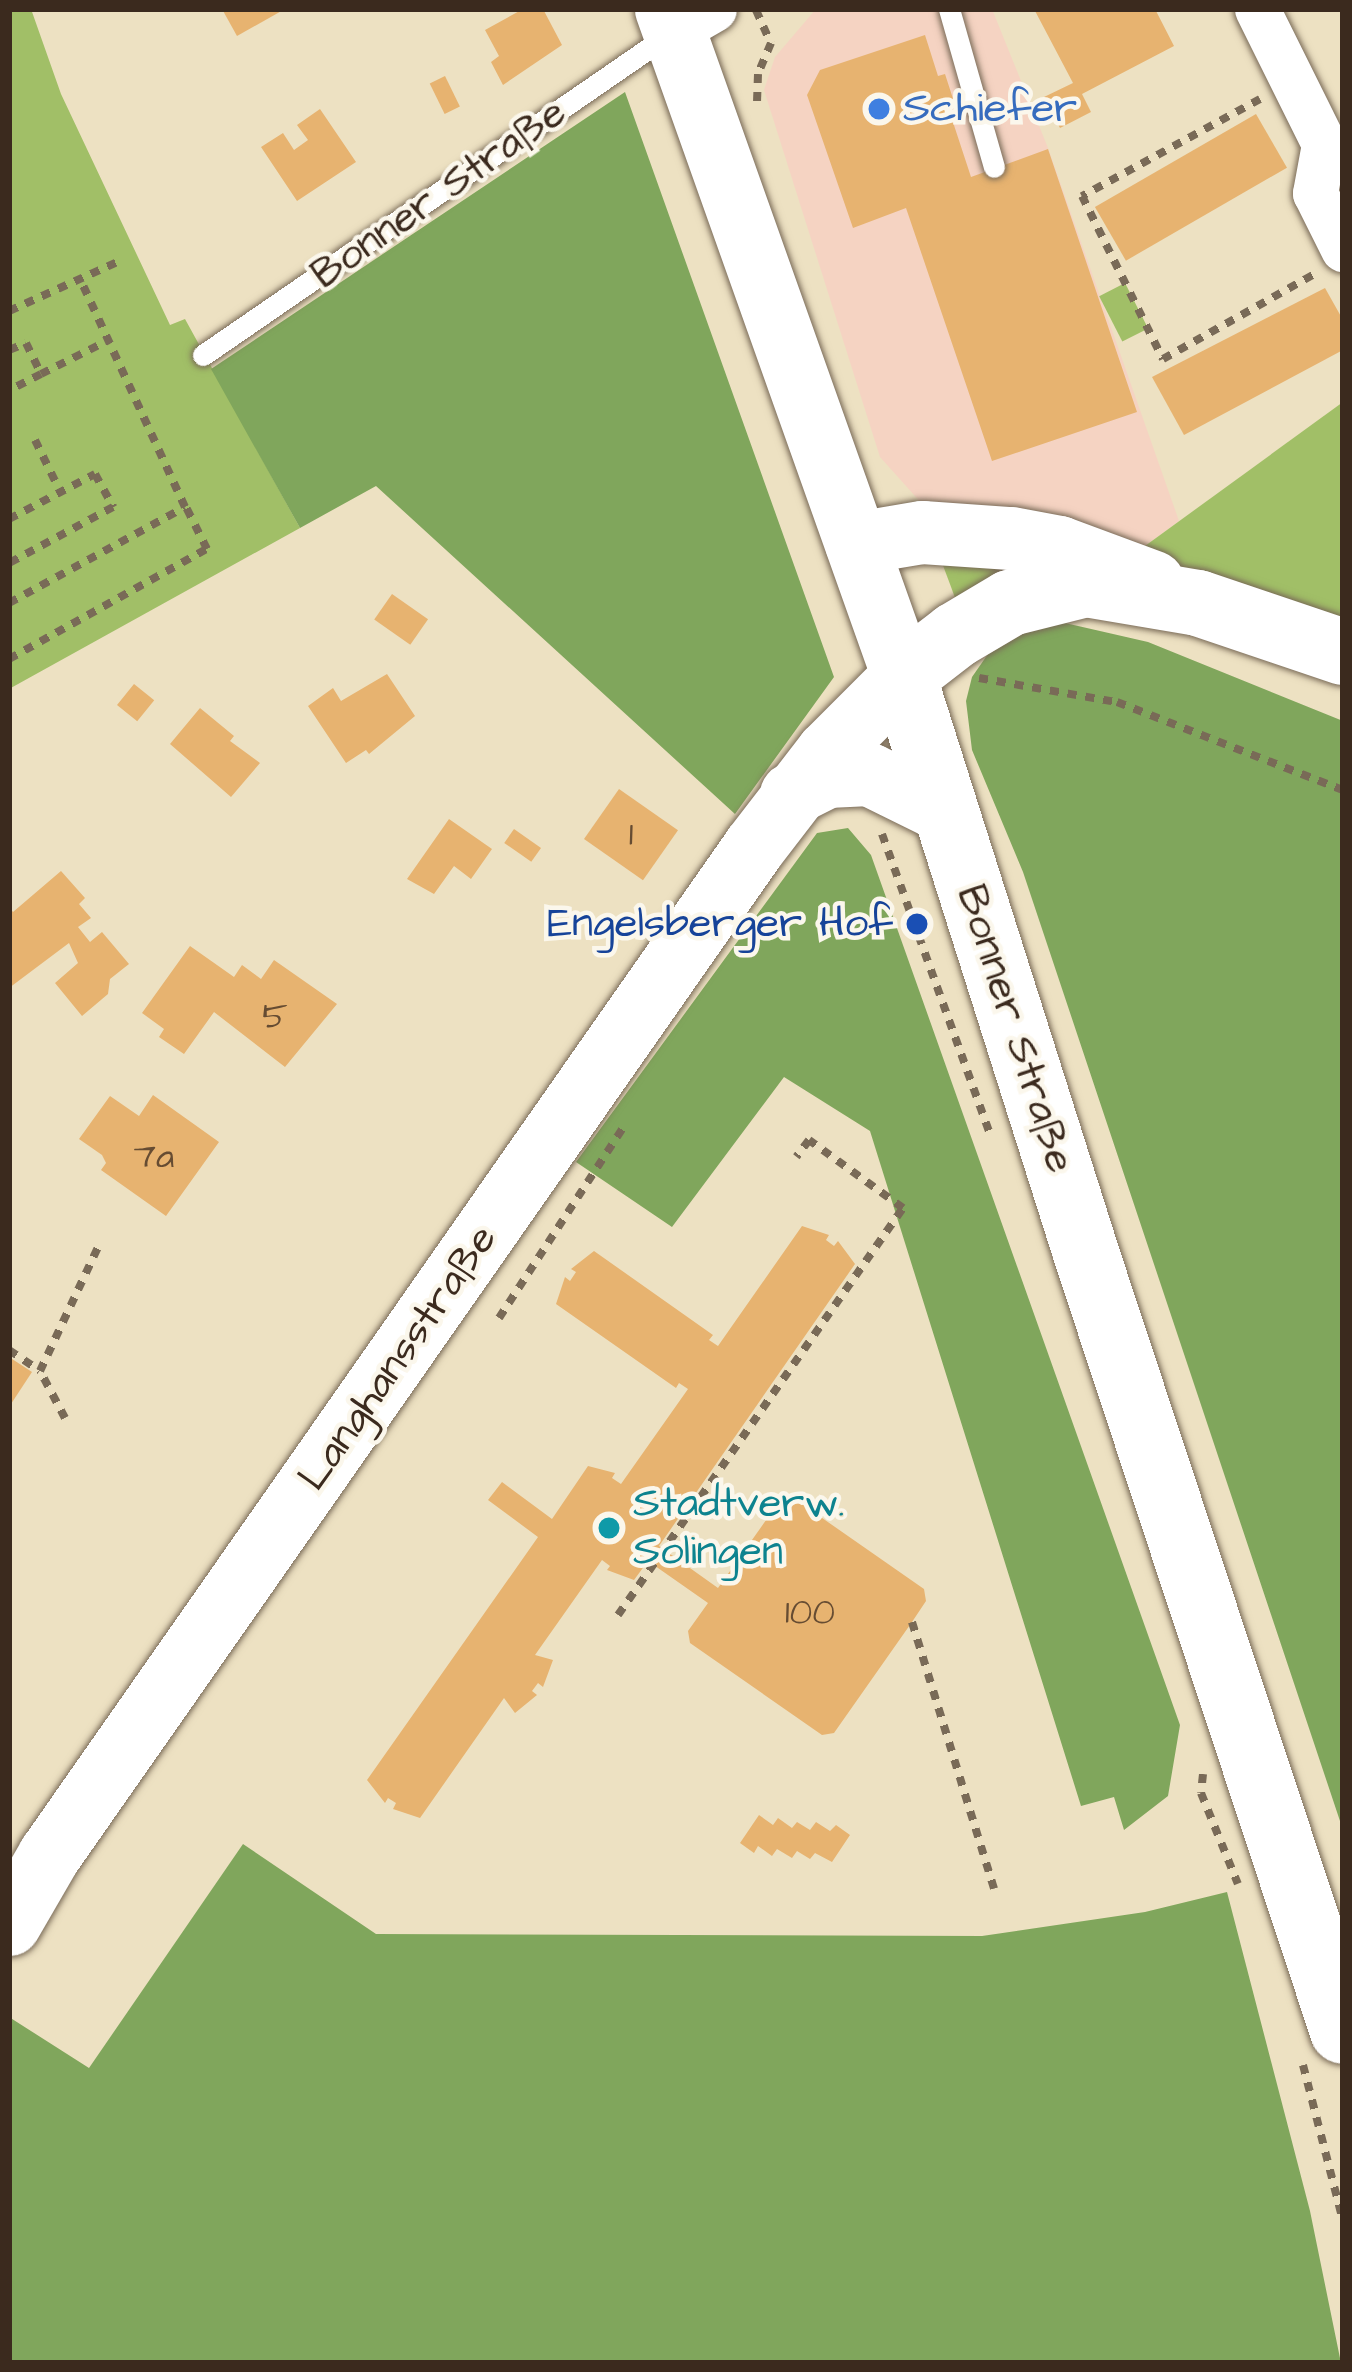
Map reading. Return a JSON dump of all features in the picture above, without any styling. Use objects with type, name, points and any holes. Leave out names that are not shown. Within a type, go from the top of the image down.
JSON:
[{"type":"main road","points":[[903,676],[977,621],[1041,593],[1105,585],[1198,604],[1343,652]]},
{"type":"main road","points":[[1041,593],[1160,625],[1343,698]]},
{"type":"main road","name":"Bonner Straße","points":[[903,676],[1343,2032]]},
{"type":"street","points":[[1257,9],[1324,144],[1316,193],[1333,259]]},
{"type":"street","name":"Bonner Straße","points":[[685,16],[903,676]]},
{"type":"street","points":[[856,543],[922,532],[1012,538],[1122,566],[1198,604]]},
{"type":"street","name":"Langhansstraße","points":[[9,1924],[49,1855],[791,794],[903,676]]},
{"type":"street","points":[[791,794],[827,776],[869,774],[946,812]]},
{"type":"lane","points":[[949,9],[994,167]]},
{"type":"lane","name":"Bonner Straße","points":[[203,355],[685,16]]},
{"type":"path","points":[[755,9],[771,43]]},
{"type":"path","points":[[1292,82],[1082,196],[1163,359],[1333,259]]},
{"type":"path","points":[[9,311],[122,260]]},
{"type":"path","points":[[9,659],[207,549],[80,279]]},
{"type":"path","points":[[9,390],[109,340]]},
{"type":"path","points":[[9,350],[26,343],[41,374]]},
{"type":"path","points":[[35,440],[61,493]]},
{"type":"path","points":[[9,519],[95,474],[113,507],[9,563]]},
{"type":"path","points":[[9,603],[185,507]]},
{"type":"path","points":[[972,677],[1117,702],[1343,790]]},
{"type":"path","points":[[618,1615],[903,1208],[809,1140],[796,1157]]},
{"type":"path","points":[[499,1318],[585,1190]]},
{"type":"path","points":[[40,1371],[99,1245]]},
{"type":"path","points":[[9,1350],[40,1371],[64,1418]]},
{"type":"path","points":[[912,1622],[994,1889]]},
{"type":"shaded area","points":[[816,9],[992,9],[1048,148],[1179,521],[1134,554],[932,515],[880,457],[764,90],[775,57]]},
{"type":"green space","points":[[9,9],[31,9],[61,94],[170,325],[185,319],[300,528],[9,689]]},
{"type":"green space","points":[[625,92],[834,677],[735,814],[376,486],[300,528],[211,369]]},
{"type":"green space","points":[[1125,283],[1148,328],[1122,342],[1099,296]]},
{"type":"green space","points":[[1343,402],[1343,627],[1134,554]]},
{"type":"green space","points":[[938,552],[1062,557],[957,603]]},
{"type":"green space","points":[[1065,623],[1148,642],[1343,721],[1343,1830],[1023,872],[972,750],[966,701],[972,677],[988,654],[1033,628]]},
{"type":"green space","points":[[848,828],[871,855],[1180,1725],[1168,1796],[1124,1830],[1114,1797],[1081,1806],[870,1131],[784,1077],[672,1227],[576,1162],[817,833]]},
{"type":"green space","points":[[243,1844],[376,1934],[982,1936],[1145,1912],[1227,1892],[1310,2211],[1341,2363],[9,2363],[9,2017],[89,2068]]},
{"type":"building","points":[[222,9],[285,9],[237,36]]},
{"type":"building","points":[[523,9],[543,9],[562,45],[503,85],[491,62],[499,56],[485,30]]},
{"type":"building","points":[[1034,9],[1155,9],[1174,46],[1082,94],[1091,112],[1060,128],[1044,97],[1073,83]]},
{"type":"building","points":[[925,35],[938,76],[945,74],[956,108],[949,110],[971,177],[1048,149],[1137,412],[992,461],[906,208],[853,228],[807,95],[820,70]]},
{"type":"building","points":[[445,76],[460,107],[445,114],[430,83]]},
{"type":"building","points":[[320,109],[356,162],[297,201],[261,147],[283,133],[294,150],[308,140],[297,125]]},
{"type":"building","points":[[1256,114],[1287,168],[1126,261],[1095,207]]},
{"type":"building","points":[[1325,288],[1343,320],[1343,350],[1184,435],[1152,377]]},
{"type":"building","points":[[392,594],[428,619],[410,645],[374,619]]},
{"type":"building","points":[[387,674],[415,716],[369,754],[366,750],[346,763],[308,706],[333,688],[341,701]]},
{"type":"building","points":[[134,684],[154,700],[137,721],[117,705]]},
{"type":"building","points":[[200,708],[234,736],[230,741],[260,763],[231,797],[170,744]]},
{"type":"building","points":[[619,789],[678,830],[643,880],[584,839]]},
{"type":"building","points":[[449,819],[492,849],[471,879],[454,866],[434,894],[407,879]]},
{"type":"building","points":[[514,829],[541,848],[531,862],[504,843]]},
{"type":"building","points":[[61,871],[85,898],[79,904],[91,918],[78,927],[90,942],[102,932],[129,964],[110,979],[108,994],[82,1016],[55,983],[78,963],[69,943],[9,988],[9,907],[13,912]]},
{"type":"building","points":[[190,946],[234,977],[242,965],[261,979],[274,960],[337,1004],[285,1067],[214,1012],[184,1054],[159,1037],[164,1029],[142,1013]]},
{"type":"building","points":[[153,1095],[219,1142],[166,1216],[101,1170],[106,1163],[102,1155],[79,1139],[110,1096],[139,1116]]},
{"type":"building","name":"Stadtverw. Solingen","points":[[802,1226],[829,1235],[826,1240],[834,1246],[838,1241],[855,1264],[659,1546],[718,1588],[781,1499],[792,1497],[924,1589],[926,1601],[912,1622],[834,1733],[822,1735],[690,1643],[688,1631],[708,1603],[648,1561],[634,1580],[607,1570],[610,1566],[602,1560],[535,1655],[553,1660],[543,1687],[538,1683],[532,1691],[537,1695],[515,1713],[504,1698],[420,1818],[393,1809],[396,1803],[388,1798],[385,1803],[367,1780],[538,1537],[488,1500],[502,1482],[552,1519],[588,1466],[615,1473],[612,1478],[621,1484],[688,1389],[679,1383],[676,1388],[556,1304],[565,1277],[570,1281],[576,1272],[571,1269],[594,1251],[713,1335],[709,1340],[718,1346]]},
{"type":"building","points":[[9,1357],[32,1372],[9,1407]]},
{"type":"building","points":[[759,1815],[773,1825],[778,1818],[792,1828],[797,1822],[810,1830],[816,1822],[830,1831],[836,1825],[850,1835],[832,1862],[815,1853],[810,1859],[797,1851],[792,1858],[777,1849],[772,1856],[758,1846],[754,1853],[740,1843]]},
{"type":"place","name":"Schiefer","points":[[879,109]]},
{"type":"place","name":"Engelsberger Hof","points":[[917,924]]},
{"type":"place","name":"Stadtverw. Solingen","points":[[609,1528]]}]
